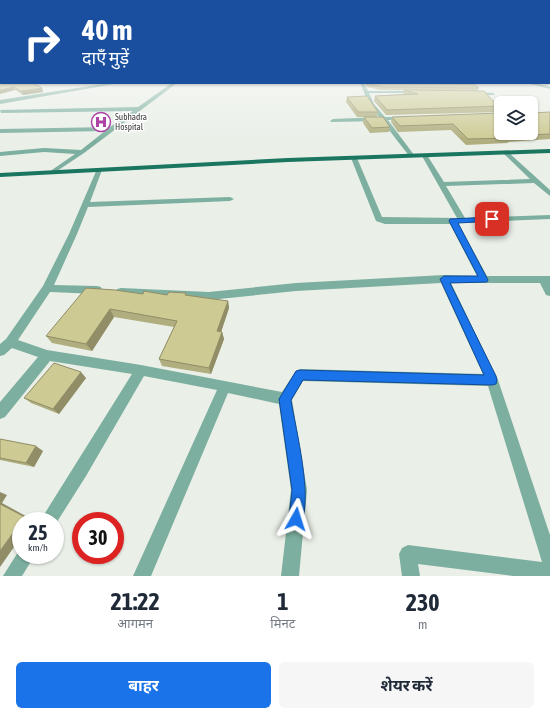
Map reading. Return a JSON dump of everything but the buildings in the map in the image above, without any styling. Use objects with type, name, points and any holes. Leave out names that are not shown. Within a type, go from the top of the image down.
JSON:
[{"type":"main road","points":[[0,175],[354,158],[550,151]]},
{"type":"street","points":[[74,89],[1,100],[1,113],[140,109]]},
{"type":"street","points":[[52,172],[82,152],[166,89]]},
{"type":"street","points":[[365,89],[372,104],[412,156]]},
{"type":"street","points":[[367,92],[424,92]]},
{"type":"street","points":[[470,93],[493,94]]},
{"type":"street","points":[[333,121],[414,117]]},
{"type":"street","points":[[0,131],[111,129]]},
{"type":"street","points":[[0,154],[44,150],[82,152]]},
{"type":"street","points":[[506,153],[550,194]]},
{"type":"street","points":[[425,156],[463,220]]},
{"type":"street","points":[[354,158],[379,219],[385,221],[453,221],[550,217]]},
{"type":"street","points":[[0,351],[10,342],[47,288],[73,234],[100,170]]},
{"type":"street","points":[[442,184],[536,181]]},
{"type":"street","points":[[85,205],[230,199]]},
{"type":"street","points":[[453,221],[484,280]]},
{"type":"street","points":[[47,288],[208,296],[296,287],[444,279],[546,280],[550,292]]},
{"type":"street","points":[[444,279],[492,380],[550,560]]},
{"type":"street","points":[[10,342],[47,355],[141,370],[285,399]]},
{"type":"street","points":[[0,412],[47,355]]},
{"type":"street","points":[[54,512],[81,471],[141,370]]},
{"type":"street","points":[[290,576],[299,490],[285,399],[300,375],[492,380]]},
{"type":"street","points":[[142,576],[225,386]]},
{"type":"street","points":[[411,576],[408,554],[550,572]]},
{"type":"street","points":[[12,576],[20,564]]},
{"type":"place","name":"Subhadra Hospital","points":[[101,122]]},
{"type":"route","points":[[296,519],[299,490],[285,399],[300,375],[492,380],[444,279],[484,280],[453,221],[492,219]]}]
